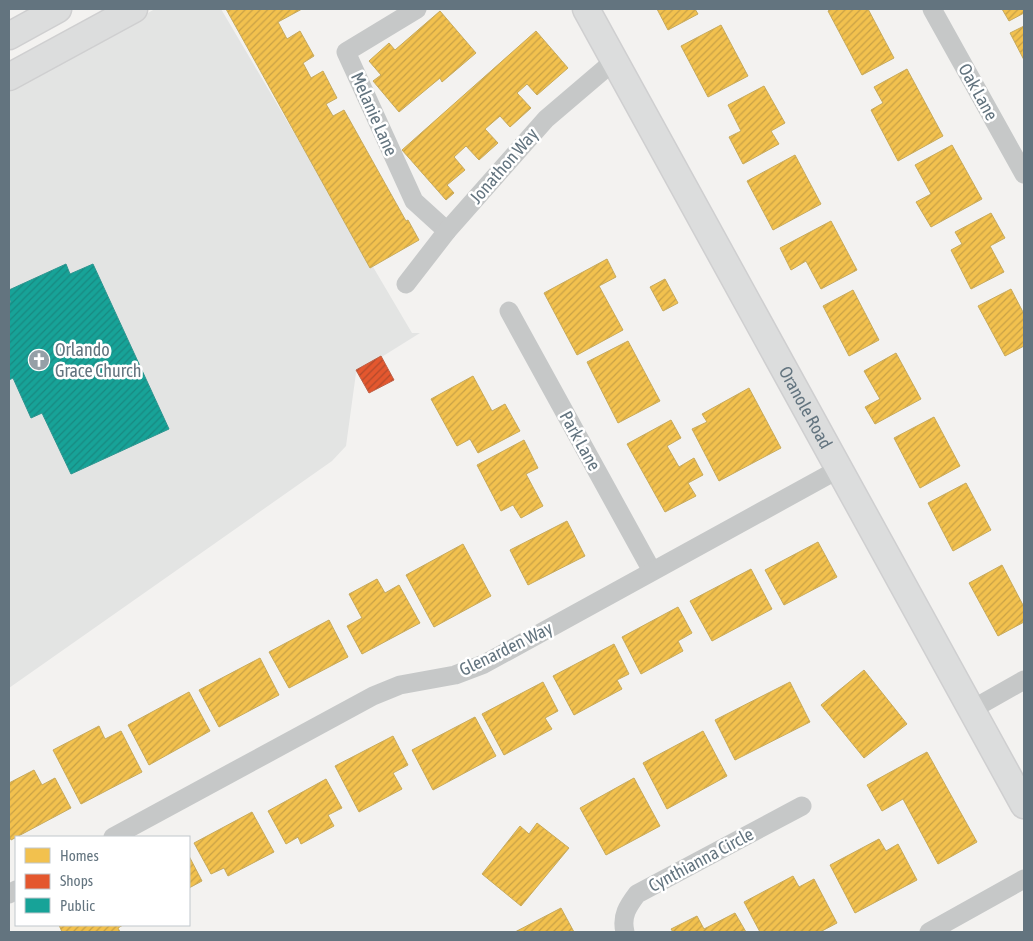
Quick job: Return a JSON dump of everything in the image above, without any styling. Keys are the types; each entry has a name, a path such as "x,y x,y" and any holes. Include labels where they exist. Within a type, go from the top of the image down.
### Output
{"street":[{"path":"9,36 58,9"},
{"path":"9,77 134,9"},
{"name":"Oranole Road","path":"586,9 1024,805"},
{"name":"Oak Lane","path":"932,9 1024,174"},
{"name":"Melanie Lane","path":"412,11 346,52 414,201 447,232"},
{"name":"Jonathon Way","path":"406,284 447,232 546,119 614,61"},
{"name":"Park Lane","path":"509,311 652,571"},
{"name":"Glenarden Way","path":"115,836 373,696 400,685 455,675 484,664 839,469"},
{"path":"971,710 1024,680"},
{"name":"Cynthianna Circle","path":"625,932 623,927 626,909 637,894 802,806"},
{"path":"929,932 1024,878"}],"shaded area":[{"path":"155,9 221,9 412,333 420,333 356,373 346,446 332,461 9,688 9,89"}],"building: Homes":[{"path":"226,9 302,9 278,22 287,39 300,31 314,56 303,63 311,78 323,71 337,98 326,104 333,116 344,110 406,221 408,220 419,240 370,268"},
{"path":"657,9 695,9 698,14 668,30"},
{"path":"831,9 868,9 894,58 862,75 828,11"},
{"path":"1002,9 1024,9 1024,13 1009,21"},
{"path":"440,11 476,53 442,82 440,78 399,112 373,81 381,75 369,61 389,43 395,50"},
{"path":"721,25 748,76 708,97 681,46"},
{"path":"1024,26 1024,60 1010,33"},
{"path":"536,31 568,68 537,95 527,84 517,93 531,108 510,127 500,116 485,129 498,143 479,160 466,146 454,157 465,170 447,185 454,193 446,200 402,150"},
{"path":"907,69 943,136 898,161 871,110 883,103 874,87"},
{"path":"764,86 785,123 771,131 779,144 743,164 729,137 741,131 728,105"},
{"path":"952,145 982,199 931,227 916,202 931,194 915,165"},
{"path":"795,155 821,204 773,230 747,181"},
{"path":"991,213 1005,238 990,246 1004,272 971,289 951,250 962,244 955,232"},
{"path":"831,221 857,270 821,289 806,261 791,270 780,248"},
{"path":"607,259 616,277 599,286 623,330 577,355 544,293"},
{"path":"665,279 678,303 663,311 650,287"},
{"path":"1011,289 1024,314 1024,346 1005,356 978,306"},
{"path":"853,290 879,340 849,356 823,306"},
{"path":"628,341 660,401 618,423 587,362"},
{"path":"896,353 921,399 875,424 865,407 880,399 864,371"},
{"path":"473,376 492,411 505,404 520,431 478,453 470,439 457,446 431,399"},
{"path":"749,388 781,448 719,481 692,429 707,422 702,414"},
{"path":"934,417 960,466 920,488 894,438"},
{"path":"671,420 681,438 667,446 679,467 694,458 703,475 688,483 696,496 665,512 627,444"},
{"path":"524,440 538,468 526,474 543,506 521,518 513,505 501,511 477,465"},
{"path":"966,483 991,530 953,551 928,503"},
{"path":"567,521 585,556 528,585 510,550"},
{"path":"818,542 837,577 784,605 765,570"},
{"path":"463,544 491,596 434,627 406,575"},
{"path":"1002,565 1024,607 1024,622 998,636 969,583"},
{"path":"751,569 772,609 712,641 690,601"},
{"path":"377,579 385,593 399,585 420,623 362,654 347,626 362,618 349,594"},
{"path":"678,607 692,633 678,641 683,651 641,674 622,637"},
{"path":"329,620 348,657 289,688 269,652"},
{"path":"614,644 629,674 617,680 622,689 574,715 553,676"},
{"path":"260,658 279,695 219,727 199,690"},
{"path":"864,670 907,724 864,758 821,705"},
{"path":"543,682 558,711 545,718 552,729 504,755 482,714"},
{"path":"790,682 810,722 735,760 715,720"},
{"path":"189,692 210,731 149,765 128,725"},
{"path":"475,717 496,756 433,790 412,750"},
{"path":"99,726 105,739 121,731 142,772 81,804 53,750"},
{"path":"703,731 727,776 667,809 643,763"},
{"path":"393,736 408,765 393,773 402,789 359,812 335,766"},
{"path":"927,752 977,842 938,864 903,799 882,811 867,785"},
{"path":"34,770 42,785 55,778 71,808 18,836 15,836 11,840 9,835 9,783"},
{"path":"634,778 660,826 606,855 580,808"},
{"path":"326,779 342,808 328,815 334,826 301,844 298,837 286,844 268,811"},
{"path":"252,812 274,852 228,876 224,868 211,874 194,843"},
{"path":"537,823 569,848 521,906 482,874 520,826 529,834"},
{"path":"879,839 886,851 898,844 917,880 855,913 830,865"},
{"path":"190,858 202,881 190,887"},
{"path":"793,876 799,887 814,879 837,923 820,932 760,932 744,902"},
{"path":"561,908 574,932 515,932"},
{"path":"735,913 746,932 673,932 671,929 697,916 704,929"},
{"path":"59,926 121,926 118,928 120,932 62,932"}],"building: Shops":[{"path":"381,356 394,380 369,393 356,370"}],"building: Public":[{"path":"66,264 70,274 93,264 169,429 71,474 42,413 31,418 13,378 9,380 9,303 11,302 9,290"}],"place":[{"name":"Orlando Grace Church","path":"39,360"}]}
